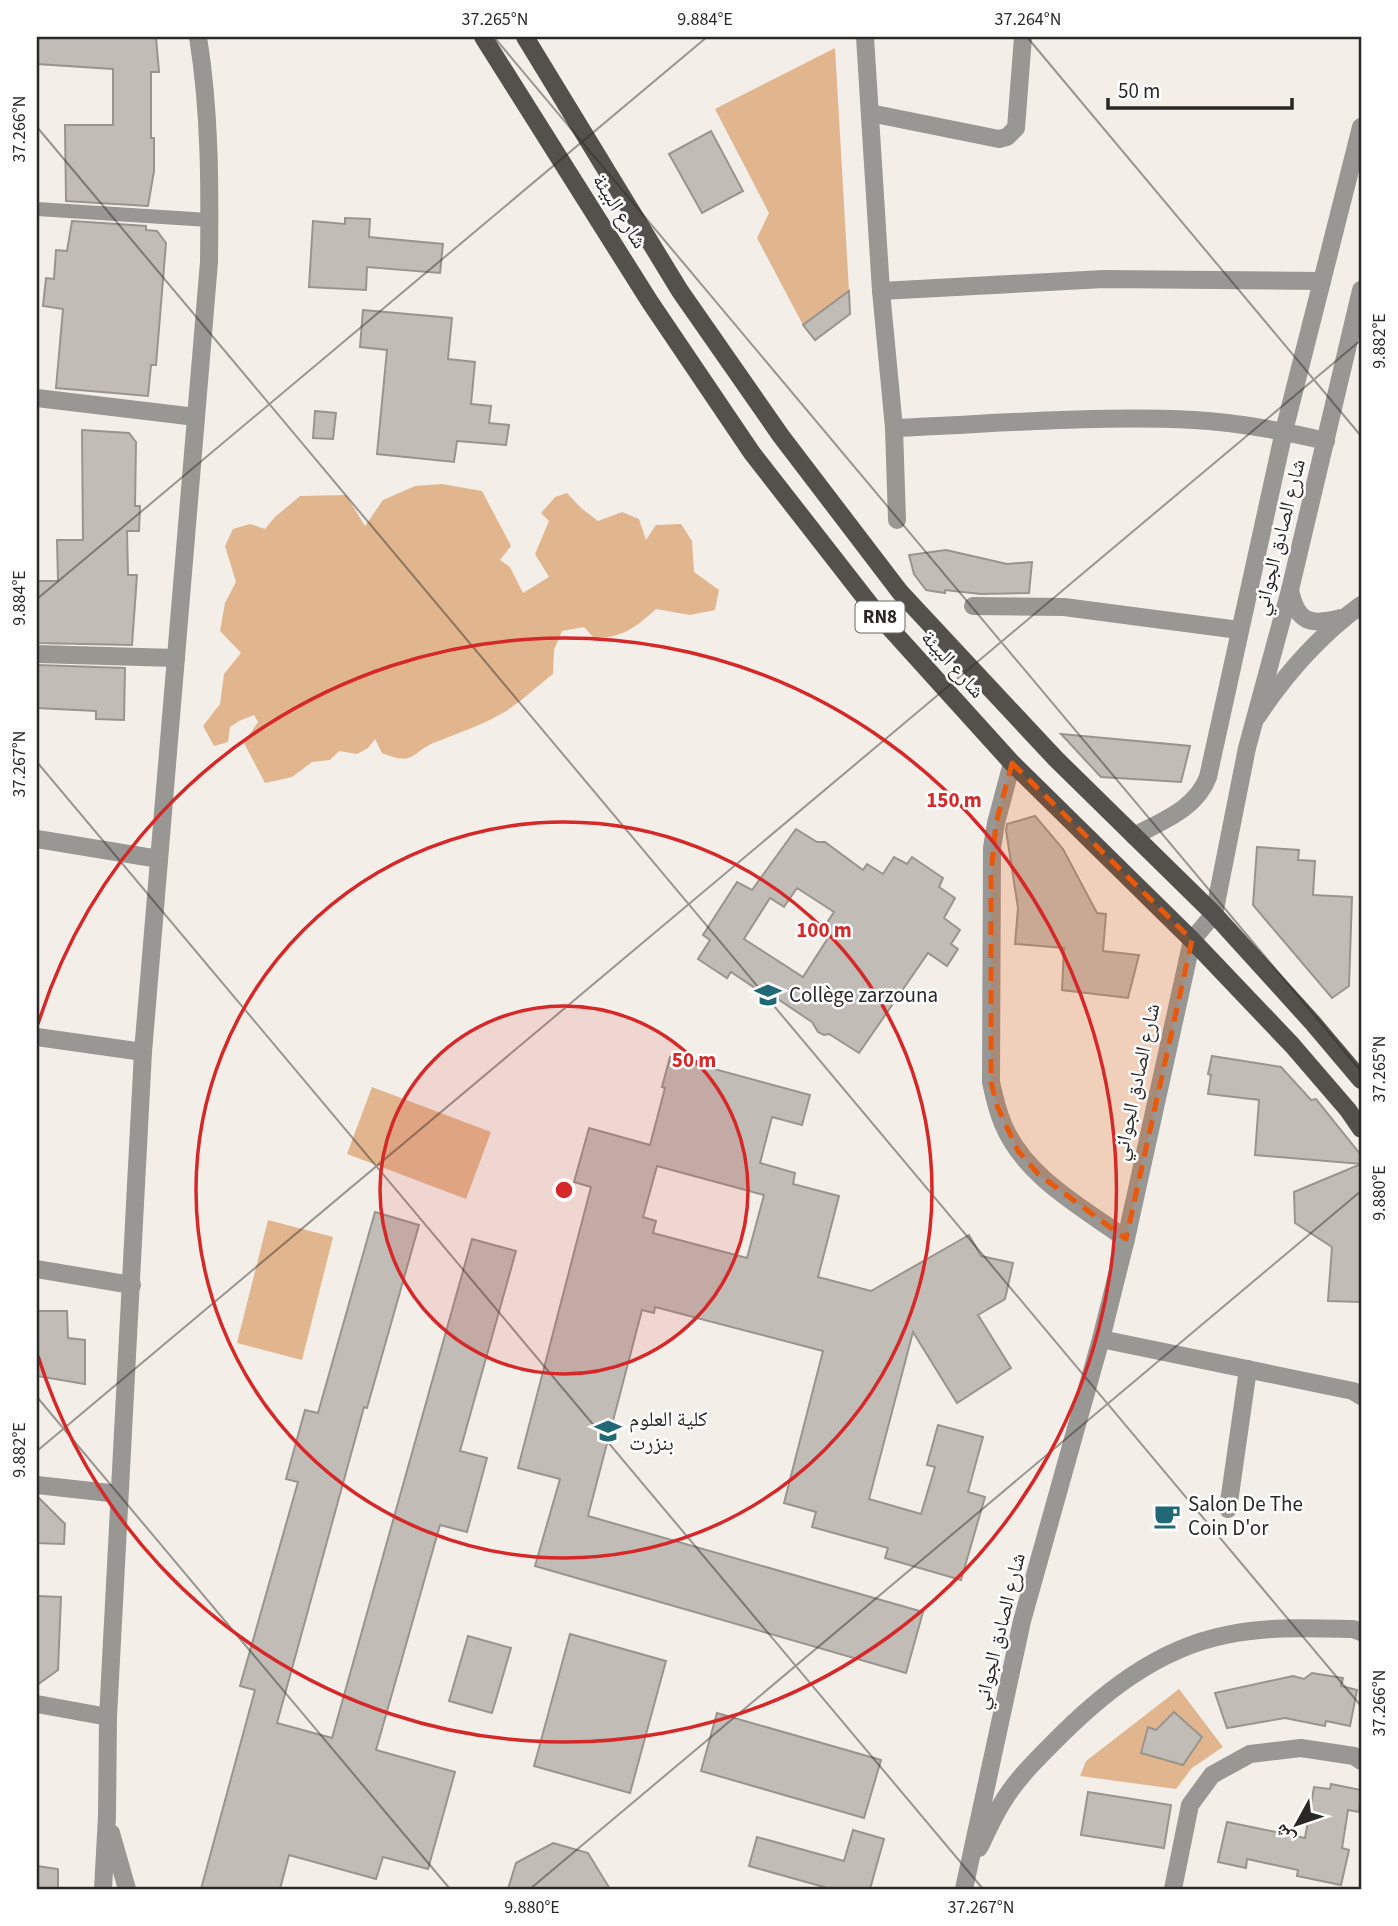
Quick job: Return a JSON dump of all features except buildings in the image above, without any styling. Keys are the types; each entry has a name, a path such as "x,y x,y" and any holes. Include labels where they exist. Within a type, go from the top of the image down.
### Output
{"main road":[{"name":"شارع البيئة","path":"484,37 650,302 752,453 879,616 1012,763 1192,940 1292,1045 1361,1129"},
{"name":"شارع البيئة","path":"524,37 680,291 781,436 900,592 1055,758 1214,914 1361,1080"}],"street":[{"path":"103,1889 108,1717 143,1052 205,320 209,220 205,108 198,37"},
{"path":"865,37 881,291 894,428 897,520"},
{"path":"870,113 999,139 1007,137 1016,128 1023,37"},
{"path":"1134,836 1181,810 1197,796 1208,777 1284,431 1361,127"},
{"path":"881,291 1104,279 1322,281"},
{"name":"شارع الصادق الجواني","path":"964,1889 1022,1621 1101,1339 1126,1239 1192,940 1214,914 1247,747 1290,590 1361,290"},
{"path":"37,398 196,417"},
{"path":"894,428 1077,420 1195,420 1284,431 1326,440"},
{"path":"1290,590 1295,607 1309,622 1327,622 1345,617"},
{"path":"1257,718 1296,663 1361,605"},
{"path":"973,606 1063,607 1239,631"},
{"path":"37,654 176,658"},
{"path":"1216,738 1247,747"},
{"path":"1012,763 996,823 991,874 991,1082 1004,1126 1018,1151 1038,1174 1126,1239"},
{"path":"37,839 159,859"},
{"path":"37,1037 143,1052"},
{"path":"37,1269 132,1285"},
{"path":"1101,1339 1353,1391 1361,1396"},
{"path":"1228,1508 1248,1369"},
{"path":"37,1485 119,1494"},
{"path":"968,1870 1004,1799 1027,1770 1083,1712 1125,1679 1170,1653 1223,1635 1283,1627 1353,1629 1361,1632"},
{"path":"37,1704 108,1717"},
{"path":"1173,1889 1190,1805 1212,1775 1250,1754 1301,1748 1354,1756 1361,1761"},
{"path":"107,1816 127,1889"}],"lane":[{"path":"37,209 209,220"}],"highlighted area":[{"path":"1012,763 1192,940 1126,1239 1038,1174 1018,1151 997,1106 991,1082 991,874 996,823"}],"shaded area":[{"path":"835,48 849,291 803,325 757,238 769,213 715,109"},
{"path":"442,484 482,491 511,546 500,560 510,567 523,593 549,577 535,554 549,521 541,513 555,497 567,493 598,521 622,512 639,519 646,540 656,525 681,524 692,541 694,572 719,590 715,610 690,615 656,609 628,630 613,636 594,638 584,627 562,631 554,650 553,674 493,718 436,742 407,758 401,759 382,753 375,739 368,748 357,754 339,751 330,760 312,762 292,777 265,783 244,743 258,722 254,715 230,727 228,742 214,746 203,726 220,704 224,674 241,653 220,631 225,603 236,582 225,546 233,529 250,524 265,529 300,496 346,495 365,526 383,500 415,486"},
{"path":"372,1087 491,1132 466,1199 347,1154"},
{"path":"268,1220 333,1237 302,1360 237,1343"},
{"path":"1179,1689 1223,1747 1192,1768 1176,1789 1080,1776 1086,1761"}],"place":[{"name":"Collège zarzouna","path":"768,995"},
{"name":"كلية العلوم بنزرت","path":"608,1431"},
{"name":"Salon De The Coin D'or","path":"1167,1516"}]}
